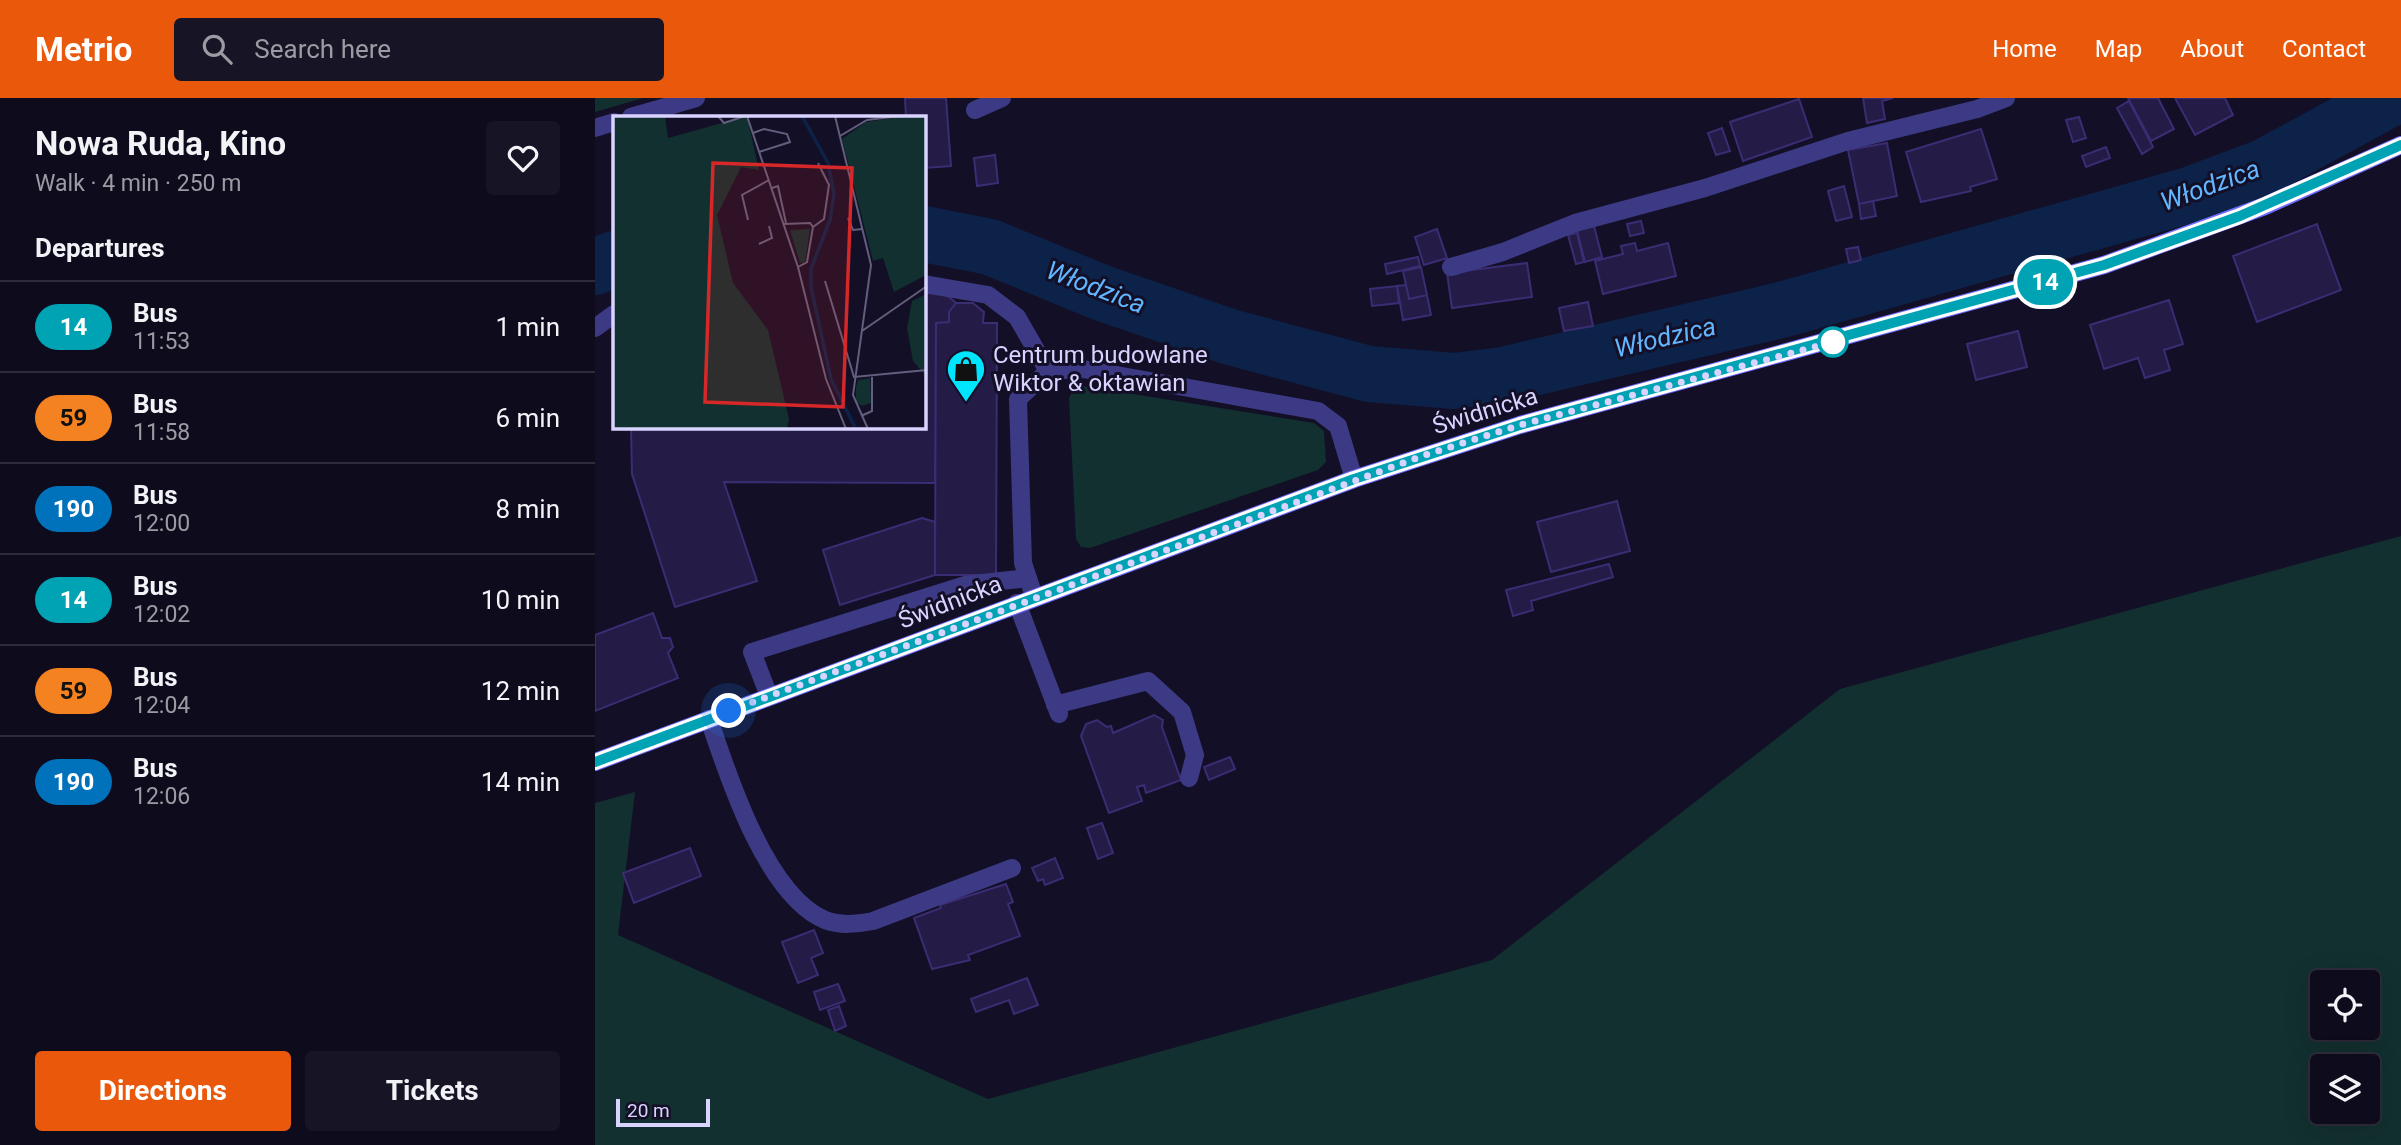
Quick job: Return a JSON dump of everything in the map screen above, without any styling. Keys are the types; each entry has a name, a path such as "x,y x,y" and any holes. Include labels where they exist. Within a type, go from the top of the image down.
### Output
{"street":[{"path":"634,116 696,98"},
{"path":"975,110 1002,98"},
{"path":"1451,267 1503,252 1575,223 1705,188 1848,141 1977,109 2006,98"},
{"path":"595,128 613,122"},
{"name":"Świdnicka","path":"595,762 1354,479 1520,425 2104,265 2253,211 2401,145"},
{"path":"926,284 988,295 1017,317 1048,371"},
{"path":"595,328 613,315"},
{"path":"1189,778 1195,755 1182,712 1148,681 1057,711 1025,600 1028,578 1023,563 1018,399 1048,371 1083,369 1318,411 1338,426 1354,479"},
{"path":"769,696 752,652 965,585 1028,578"},
{"path":"709,719 728,773 773,871 786,891 805,908 825,920 849,925 873,921 1012,868"}],"green space":[{"path":"595,98 643,98 595,112"},
{"path":"1083,386 1314,423 1324,431 1326,462 1318,470 1090,548 1081,547 1076,539 1069,398 1074,389"},
{"path":"2401,536 2401,1145 595,1145 595,803 635,792 618,935 988,1099 1492,960 1840,689"}],"building":[{"path":"905,98 946,98 951,166 926,168 926,116 906,116"},
{"path":"1863,98 1893,98 1882,101 1885,119 1867,123"},
{"path":"2128,98 2158,98 2174,129 2151,141"},
{"path":"2175,98 2225,98 2233,115 2195,135"},
{"path":"1799,99 1812,137 1743,161 1730,122"},
{"path":"2129,101 2153,147 2142,154 2117,108"},
{"path":"2079,117 2086,138 2073,142 2066,120"},
{"path":"1722,128 1730,151 1716,155 1708,133"},
{"path":"1981,129 1997,179 1970,187 1971,191 1921,202 1906,152"},
{"path":"1887,143 1897,196 1859,204 1848,150"},
{"path":"2106,147 2110,158 2086,167 2082,156"},
{"path":"995,155 998,183 977,186 974,158"},
{"path":"1844,186 1852,217 1836,221 1828,191"},
{"path":"1873,201 1876,216 1861,219 1859,204"},
{"path":"1641,221 1644,233 1630,236 1627,224"},
{"path":"2317,224 2341,290 2257,322 2233,256"},
{"path":"1594,226 1602,257 1585,262 1577,230"},
{"path":"1437,229 1447,258 1424,265 1415,237"},
{"path":"1577,233 1584,262 1576,264 1568,235"},
{"path":"1635,243 1637,251 1668,243 1676,276 1603,294 1595,261 1623,254 1621,246"},
{"path":"1858,247 1861,260 1849,263 1846,249"},
{"path":"1418,257 1420,266 1387,274 1385,264"},
{"path":"1527,263 1532,297 1452,308 1447,273"},
{"path":"1421,267 1427,295 1409,299 1403,271"},
{"path":"1406,285 1409,299 1427,295 1431,315 1403,320 1397,286"},
{"path":"1397,286 1399,303 1372,306 1370,289"},
{"path":"926,293 944,293 956,303 949,312 949,322 936,323 935,483 724,482 757,581 675,607 632,474 631,429 926,429"},
{"path":"2169,300 2183,344 2164,350 2170,370 2145,378 2138,358 2104,369 2090,325"},
{"path":"1588,302 1593,326 1564,331 1559,308"},
{"name":"Centrum budowlane Wiktor & oktawian","path":"956,303 973,303 984,312 983,323 997,323 996,575 935,575 936,323 949,322 949,312"},
{"path":"2018,331 2027,367 1976,380 1967,344"},
{"path":"1617,501 1630,551 1551,572 1537,522"},
{"path":"922,518 935,522 935,575 840,605 823,550"},
{"path":"1609,564 1613,577 1531,601 1533,610 1513,616 1506,590"},
{"path":"653,613 662,638 670,638 673,647 668,653 678,678 595,711 595,635"},
{"path":"1154,715 1163,720 1162,727 1181,780 1146,793 1144,785 1137,787 1142,801 1109,813 1081,736 1086,724 1097,720 1107,727 1111,726 1113,733"},
{"path":"1230,757 1235,769 1209,780 1204,767"},
{"path":"1102,823 1113,853 1098,859 1087,828"},
{"path":"690,848 701,876 634,903 623,873"},
{"path":"1055,858 1063,878 1045,885 1043,879 1038,881 1032,868"},
{"path":"1006,884 1013,902 1008,904 1020,936 968,955 970,960 932,969 914,918 941,908 940,905"},
{"path":"814,930 823,953 811,958 818,975 798,983 782,942"},
{"path":"1027,978 1038,1005 1014,1014 1009,1000 976,1012 971,999"},
{"path":"838,984 845,1001 820,1010 814,992"},
{"path":"839,1006 846,1026 835,1031 828,1010"}],"waterway":[{"name":"Włodzica","path":"926,234 990,247 1102,293 1230,337 1369,374 1454,381 1503,375 1781,310 2189,195 2264,167 2391,98"},
{"name":"Włodzica","path":"595,267 613,259"}],"bus line":[{"name":"14","path":"595,762 1354,479 1520,425 1831,342 2104,265 2190,236 2265,206 2401,145"}],"place":[{"name":"Centrum budowlane Wiktor & oktawian","path":"966,403"}],"route":[{"path":"729,711 1066,584 1422,456 1520,425 1833,342"}]}
